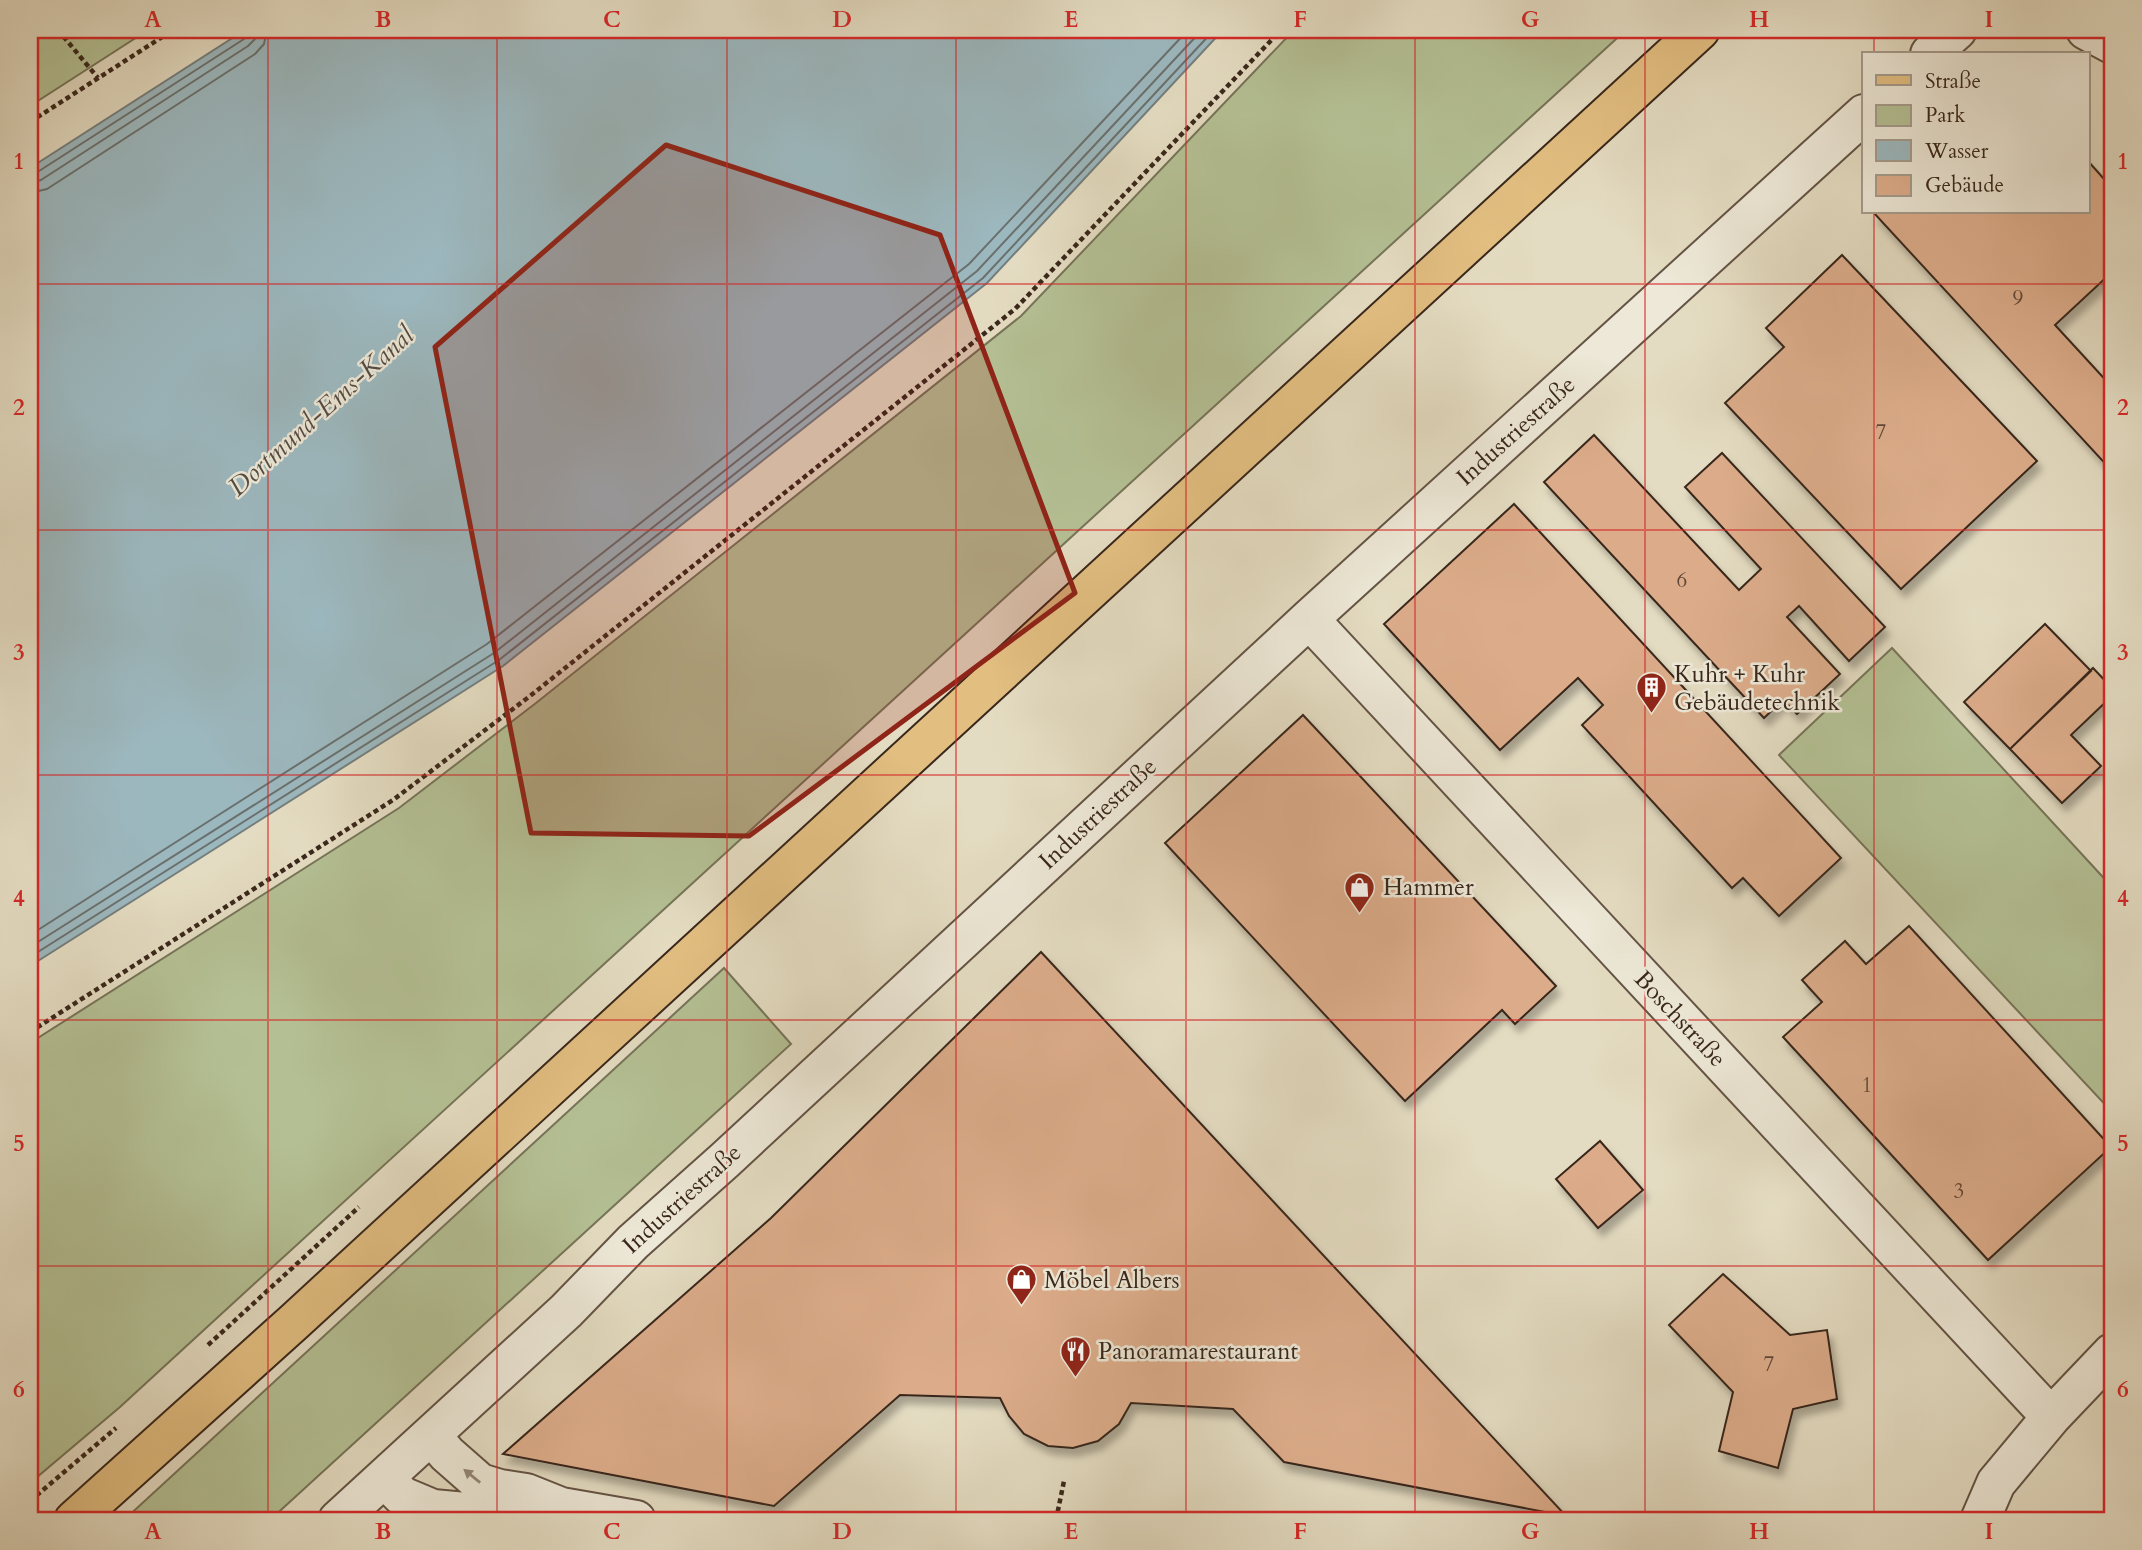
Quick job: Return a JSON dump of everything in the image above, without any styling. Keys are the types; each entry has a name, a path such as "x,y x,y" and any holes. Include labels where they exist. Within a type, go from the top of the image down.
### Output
{"main road":[{"path":"74,1520 314,1303 1700,30"}],"street":[{"path":"1932,52 1957,30"},
{"path":"2086,30 2112,44"},
{"name":"Industriestraße","path":"338,1520 566,1311 633,1242 1309,619 1862,116"},
{"name":"Boschstraße","path":"1309,619 2051,1418"},
{"path":"1980,1520 1996,1483 2051,1418 2112,1353"},
{"path":"431,1435 447,1454 480,1483 526,1493 561,1507 636,1520"},
{"path":"385,1479 402,1496 433,1509 519,1517 561,1507"}],"path":[{"path":"58,30 98,78"},
{"path":"30,122 173,30"},
{"path":"30,1032 394,800 530,696 1015,309 1281,30"},
{"path":"1056,1520 1064,1481"}],"highlighted area":[{"path":"666,145 940,235 1075,593 749,836 531,833 435,347"}],"green space":[{"path":"30,30 148,30 30,106"},
{"path":"1294,30 1626,30 120,1407 30,1483 30,1043 399,808 536,703 1021,316"},
{"path":"1892,648 2112,887 2112,1112 1779,755"},
{"path":"724,968 791,1044 270,1520 124,1520"}],"water":[{"name":"Dortmund-Ems-Kanal","path":"245,30 1223,30 987,283 503,666 30,966 30,168"}],"building":[{"path":"2090,163 2112,188 2112,272 2055,325 2112,387 2112,471 1875,214 2090,214"},
{"path":"1842,255 2037,461 1901,589 1725,403 1784,347 1766,328"},
{"path":"1594,435 1739,590 1761,569 1685,487 1722,453 1885,627 1849,661 1799,606 1787,617 1840,674 1797,714 1783,700 1764,718 1544,482"},
{"name":"Kuhr + Kuhr Gebäudetechnik","path":"1514,504 1841,858 1779,916 1743,878 1732,888 1582,725 1603,705 1578,678 1500,750 1384,624"},
{"path":"2045,624 2091,671 2010,749 1964,702"},
{"path":"2093,668 2112,688 2112,696 2071,735 2101,766 2062,803 2010,749"},
{"name":"Hammer","path":"1303,715 1556,986 1515,1024 1502,1010 1405,1101 1165,843"},
{"path":"1909,926 2111,1147 1988,1260 1783,1037 1822,1002 1802,980 1845,941 1866,964"},
{"name":"Möbel Albers","path":"1041,952 1566,1516 1284,1462 1233,1409 1131,1403 1119,1424 1098,1441 1073,1448 1048,1446 1024,1434 1009,1416 1000,1398 900,1395 774,1506 503,1454 771,1218"},
{"path":"1600,1141 1643,1190 1598,1228 1556,1179"},
{"path":"1723,1274 1790,1335 1827,1330 1837,1399 1793,1409 1778,1468 1719,1451 1733,1392 1669,1325"}],"place":[{"name":"Kuhr + Kuhr Gebäudetechnik","path":"1651,715"},
{"name":"Hammer","path":"1360,914"},
{"name":"Möbel Albers","path":"1021,1307"},
{"name":"Panoramarestaurant","path":"1075,1378"}]}
